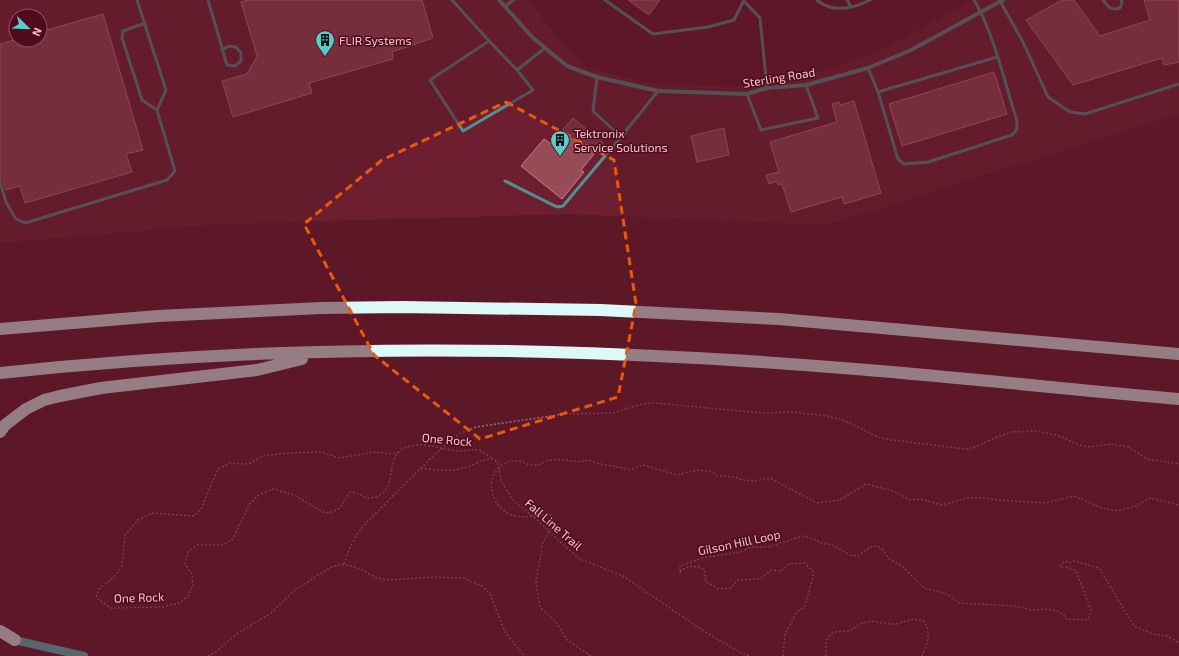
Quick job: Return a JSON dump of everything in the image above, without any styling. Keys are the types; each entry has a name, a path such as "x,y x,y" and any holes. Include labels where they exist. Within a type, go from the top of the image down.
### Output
{"highway":[{"path":"0,329 166,315 321,308 402,307 601,310 779,319 1179,354"},
{"path":"0,325 14,327"},
{"path":"0,373 172,359 330,352 489,350 678,357 808,366 1179,399"},
{"path":"0,432 5,425 26,409 44,400 60,396 101,388 256,370 330,352"},
{"path":"0,631 15,640"}],"main road":[{"path":"0,637 84,656"}],"street":[{"name":"Sterling Road","path":"499,0 532,37 567,66 597,77 658,91 747,94 767,88 806,85 868,68 911,50 980,11 1002,1"}],"lane":[{"path":"137,0 166,90 157,110"},
{"path":"208,0 222,50 227,66 235,66 241,61 241,53 236,47 229,46 222,50"},
{"path":"452,0 517,70 533,90 463,131 430,80 489,41"},
{"path":"505,6 514,0"},
{"path":"605,0 653,34 708,27 734,20 744,1 760,18 767,88"},
{"path":"816,0 829,7 851,7 870,0"},
{"path":"847,0 851,7"},
{"path":"868,68 878,92 898,159 904,164 928,162 1012,135 1017,129 1017,121 997,57 980,11 974,0"},
{"path":"1103,0 1109,8 1115,10 1120,8 1122,3 1121,0"},
{"path":"1002,1 1023,42 1048,97 1070,112 1085,114 1179,84"},
{"path":"0,182 6,202 16,219 25,223 167,180 175,171 157,110 142,100 122,38 123,31 145,23"},
{"path":"517,70 545,48"},
{"path":"878,92 997,57"},
{"path":"597,77 593,111 621,137"},
{"path":"747,94 761,130 818,118 806,85"},
{"path":"505,182 557,207 563,206 658,91"}],"path":[{"path":"344,564 348,550 356,535 366,523 421,468 461,433 476,427 565,414 613,413 642,404 762,413 792,412 827,416 843,420 890,440 966,449 975,447 1012,432 1036,431 1060,436 1076,444 1089,447 1111,444 1128,447 1147,459 1179,464"},
{"name":"One Rock","path":"399,452 395,459 389,486 379,495 371,498 363,498 356,492 350,492 340,508 332,512 326,513 285,492 273,489 259,496 250,503 233,539 223,545 196,545 188,552 185,564 192,574 194,586 188,596 180,602 162,607 110,608 96,597 99,589 116,575 122,566 125,535 138,520 152,513 194,516 202,509 218,469 230,463 251,463 263,456 288,453 322,452 340,458 375,452 392,454 419,444 436,448 444,447 460,451 478,450 493,459"},
{"path":"421,468 449,471 465,468 485,459 493,459"},
{"name":"Fall Line Trail","path":"493,459 499,467 501,481 513,500 580,558 623,576 702,630 743,654 750,656"},
{"path":"591,656 567,640 556,622 540,607 536,582 543,542 554,522 550,514 527,518 514,517 503,509 496,501 491,486 493,475 499,467 506,463 520,461 527,466 533,466 548,460 580,462 589,460 600,465 615,465 629,470 643,465 677,475 697,470 712,472 718,476 735,477 743,480 754,481 770,478 817,503 840,500 866,484 877,485 911,500 921,499 941,505 968,498 1046,503 1074,496 1110,510 1118,511 1136,506 1150,498 1179,504"},
{"name":"Gilson Hill Loop","path":"783,656 785,634 797,612 805,606 809,593 813,577 812,572 808,567 799,563 789,564 781,571 769,570 760,579 738,580 731,588 719,589 706,582 704,569 692,565 682,568 680,573 680,566 702,558 740,552 751,547 768,547 802,536 809,536 821,543 832,545 850,555 858,556 870,547 878,546 884,551 888,558 902,566 924,588 947,594 959,603 1016,606 1037,610 1047,609 1057,611 1066,617 1067,620 1078,618 1083,620 1088,619 1091,610 1082,585 1076,571 1060,566 1065,561 1070,563 1074,561 1099,568 1134,626 1153,634 1167,636 1179,643"},
{"path":"208,656 217,651 235,635 271,612 295,590 331,567 344,564 360,569 377,578 388,580 437,577 463,578 482,586 490,594 504,632 524,656"},
{"path":"826,656 826,642 829,636 834,632 850,631 860,624 871,622 896,624 912,619 924,621 928,627 927,642 922,656"}],"highlighted area":[{"path":"506,102 614,160 636,304 618,397 480,439 374,355 304,224 382,160"}],"shaded area":[{"path":"0,0 527,0 585,67 648,83 730,87 821,71 882,50 972,0 1179,0 1179,114 827,225 567,214 219,224 0,243"}],"building":[{"name":"FLIR Systems","path":"249,0 422,0 433,38 392,52 393,59 309,83 312,93 233,117 222,81 247,74 257,56 241,2"},
{"path":"628,0 660,0 649,15"},
{"path":"1062,0 1074,0 1100,36 1150,20 1144,0 1179,0 1179,62 1164,65 1162,58 1073,85 1026,20"},
{"path":"103,14 143,150 126,154 132,172 25,203 20,186 6,190 3,181 0,179 0,44 8,42 8,48 48,48 48,30"},
{"path":"994,72 1007,114 902,146 889,104"},
{"path":"854,101 881,193 844,204 842,197 791,212 782,184 778,185 777,181 769,184 766,175 779,172 770,142 837,122 832,104 839,102 840,105"},
{"name":"Tektronix Service Solutions","path":"573,118 603,143 581,170 584,172 562,199 521,166 544,139 551,144"},
{"path":"724,128 729,155 697,162 691,136"}],"place":[{"name":"FLIR Systems","path":"325,57"},
{"name":"Tektronix Service Solutions","path":"560,157"}]}
